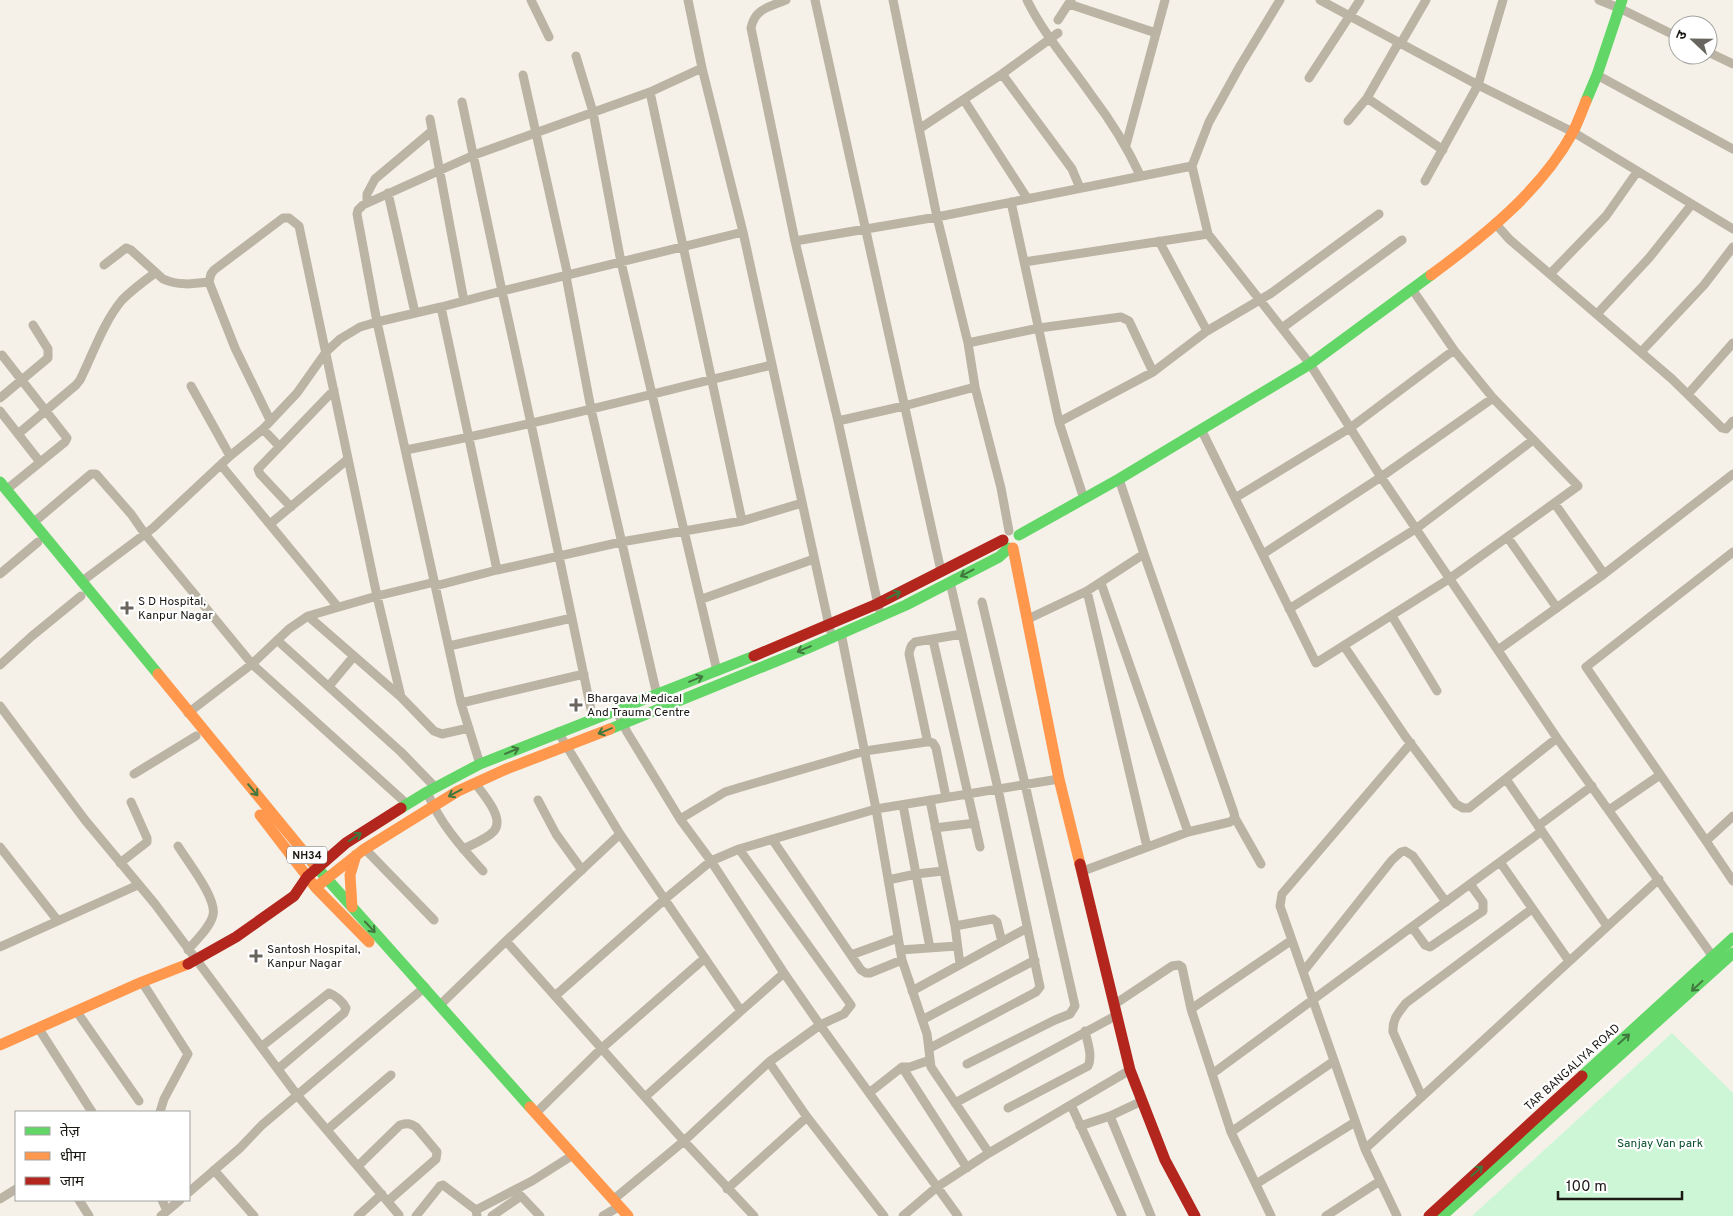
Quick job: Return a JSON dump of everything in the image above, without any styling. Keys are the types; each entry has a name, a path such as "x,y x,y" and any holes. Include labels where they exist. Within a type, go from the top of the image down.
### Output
{"main road":[{"path":"294,896 308,877 346,843 406,804 480,764 558,732 658,695 829,625 1010,540 1119,479 1310,364 1455,257 1526,194 1549,168 1573,132 1597,75 1620,4"},
{"name":"NH34","path":"2,489 33,523 317,868 618,1212"},
{"name":"NH34","path":"2,489 38,542 196,736 316,888 440,1005 536,1113 570,1157"},
{"path":"0,1045 142,982 196,961 236,937 294,896 316,888 360,852 432,806 475,783 623,724 906,605 999,556 1010,540"},
{"path":"1010,540 1028,619 1059,779 1083,871 1130,1070 1165,1160 1195,1216"},
{"path":"352,907 350,875 360,852"},
{"path":"1716,961 1733,938"},
{"name":"TAR BANGALIYA ROAD","path":"1442,1216 1450,1202 1716,961 1733,953"},
{"path":"1428,1216 1450,1202"}],"street":[{"path":"531,0 549,37"},
{"path":"688,0 702,68 743,232 829,625 836,635 865,751 902,960 930,1048 931,1067 989,1153"},
{"path":"786,0 773,3 758,12 752,21 751,28 795,241 838,421 881,616"},
{"path":"815,0 941,572"},
{"path":"893,0 937,217 968,343 975,387 1001,488 1010,540"},
{"path":"1027,0 1035,17 1054,35 1126,145 1140,175"},
{"path":"1126,145 1164,0"},
{"path":"1280,0 1209,122 1192,166 1208,234 1310,364 1381,477 1557,738 1716,961"},
{"path":"1320,0 1478,85 1573,132 1733,229"},
{"path":"1309,78 1360,0"},
{"path":"1348,121 1367,98 1426,0"},
{"path":"1425,181 1478,85 1503,0"},
{"path":"1599,0 1620,4 1668,31"},
{"path":"1058,20 1070,2 1156,33"},
{"path":"919,129 1002,74 1054,35"},
{"path":"576,56 593,112 621,262 702,599 717,671"},
{"path":"1718,57 1733,64"},
{"path":"480,764 461,703 377,322 357,214 358,210 367,203 388,193 474,155 650,92 702,68"},
{"path":"523,74 567,276 592,409 621,542 658,695"},
{"path":"1002,74 1064,158 1080,188"},
{"path":"1597,75 1733,149"},
{"path":"650,92 742,521"},
{"path":"1367,98 1442,150"},
{"path":"964,100 1027,198"},
{"path":"462,102 532,424 593,719"},
{"path":"430,119 464,301"},
{"path":"367,203 367,194 375,179 432,131"},
{"path":"795,241 937,217 1192,166"},
{"path":"1550,274 1606,216 1637,172"},
{"path":"388,193 415,313"},
{"path":"1011,202 1059,422 1084,499"},
{"path":"1596,314 1648,258 1692,204"},
{"path":"1059,422 1153,372 1207,331 1270,294 1379,214"},
{"path":"270,420 234,348 209,282 214,270 283,218 289,218 299,226 377,596 401,697"},
{"path":"1495,223 1509,239 1689,393 1722,428 1726,428 1733,422"},
{"path":"81,582 145,534 263,428 297,393 326,352 340,339 360,327 743,232"},
{"path":"1024,262 1208,234"},
{"path":"1282,328 1402,240"},
{"path":"1159,241 1207,331"},
{"path":"1641,352 1704,285 1733,247"},
{"path":"104,265 126,248 155,273 174,284 209,282"},
{"path":"18,434 80,380 112,315 123,300 155,273"},
{"path":"1200,430 1316,663 1449,579 1578,486 1493,398 1454,350 1412,289"},
{"path":"441,307 497,570"},
{"path":"968,343 1039,328 1116,316 1129,321 1153,372"},
{"path":"0,398 48,358 48,350 33,325"},
{"path":"1689,393 1733,343"},
{"path":"1235,498 1350,428 1454,350"},
{"path":"2,355 67,438 65,442 40,462 2,489"},
{"path":"406,450 532,424 772,365"},
{"path":"191,386 230,456"},
{"path":"838,421 975,387"},
{"path":"292,507 260,474 258,469 334,390"},
{"path":"1262,554 1381,477 1493,398"},
{"path":"0,411 40,462"},
{"path":"263,428 279,446"},
{"path":"1289,609 1416,528 1533,440"},
{"path":"270,524 348,459"},
{"path":"221,465 338,607"},
{"path":"33,523 91,474 94,474 131,514 145,534 252,664 406,804"},
{"path":"1498,650 1604,574 1733,474"},
{"path":"1119,479 1234,813 1234,818 1260,864"},
{"path":"188,713 252,664 289,629 308,616 377,596 621,542 742,521 802,503"},
{"path":"1555,504 1604,574"},
{"path":"1508,538 1557,608"},
{"path":"0,574 38,542"},
{"path":"1733,552 1586,667 1733,881"},
{"path":"1028,619 1087,591 1144,554"},
{"path":"702,599 814,559"},
{"path":"930,1048 1036,992 1040,987 998,789 950,582"},
{"path":"1101,582 1188,832"},
{"path":"1087,591 1147,847"},
{"path":"0,665 81,596"},
{"path":"967,1064 1070,1014 1075,1006 982,602"},
{"path":"308,616 401,697 434,731 442,734 469,728"},
{"path":"1392,616 1437,691"},
{"path":"449,646 572,618"},
{"path":"927,741 909,654 912,645 916,642 962,634"},
{"path":"277,640 420,770 431,790 432,806 443,823 483,871"},
{"path":"933,640 980,847"},
{"path":"1344,646 1411,743 1456,804 1463,808 1469,808 1557,738"},
{"path":"329,686 354,656"},
{"path":"461,703 584,674"},
{"path":"0,706 85,820 154,904 297,1095 399,1214"},
{"path":"616,710 680,819 711,861 784,973 958,1216"},
{"path":"558,732 620,834 741,1011"},
{"path":"134,774 196,736"},
{"path":"680,819 725,792 865,751 927,741 933,743 936,748 946,797"},
{"path":"1397,1216 1365,1149 1280,906 1282,894 1411,743"},
{"path":"1609,810 1660,775"},
{"path":"555,996 711,861 739,849 876,809 1059,779"},
{"path":"1506,780 1607,926"},
{"path":"464,849 493,832 497,826 497,815 475,783"},
{"path":"1212,1074 1500,862 1592,786"},
{"path":"538,800 556,834 582,870"},
{"path":"930,800 955,926 960,964"},
{"path":"120,863 147,842 131,802"},
{"path":"903,804 930,948"},
{"path":"1706,841 1733,816"},
{"path":"1083,871 1188,832 1230,822 1234,818"},
{"path":"935,828 974,823"},
{"path":"440,1005 620,834"},
{"path":"772,839 861,970 866,973 902,960"},
{"path":"178,846 208,894 213,914 208,925 188,950"},
{"path":"0,847 58,921"},
{"path":"618,1212 684,1141 769,1062 820,1025 844,1014 851,1005 739,849"},
{"path":"1304,972 1392,860 1401,852 1406,851 1413,856 1446,902"},
{"path":"360,852 434,920"},
{"path":"1500,862 1569,961"},
{"path":"888,880 943,871"},
{"path":"1365,1149 1659,879"},
{"path":"1412,927 1425,945 1430,946 1483,911 1483,902 1470,884"},
{"path":"0,947 138,885"},
{"path":"1422,1097 1393,1032 1392,1024 1396,1016 1406,1003 1532,909"},
{"path":"955,926 993,920 997,922 1002,942"},
{"path":"912,991 1027,928"},
{"path":"851,955 898,938"},
{"path":"1191,1009 1292,940"},
{"path":"506,941 684,1141 754,1216"},
{"path":"900,950 957,946"},
{"path":"536,1113 602,1048 705,958"},
{"path":"922,1020 1035,960"},
{"path":"955,1103 1085,1031 1172,966 1179,965 1182,967 1191,1009 1231,1132 1271,1216"},
{"path":"645,1097 784,973"},
{"path":"142,982 188,1054 164,1099 160,1111"},
{"path":"190,1191 262,1125 422,990"},
{"path":"261,1047 329,993 344,1004 346,1008 344,1013 278,1069"},
{"path":"77,1012 139,1101"},
{"path":"39,1029 91,1111"},
{"path":"1008,1108 1088,1066 1090,1063 1085,1031"},
{"path":"869,1093 902,1067 910,1067 930,1060"},
{"path":"1231,1132 1334,1061"},
{"path":"769,1062 807,1117 884,1216"},
{"path":"902,1067 967,1168"},
{"path":"902,1216 938,1187 989,1153 1130,1070"},
{"path":"328,1130 391,1075"},
{"path":"1080,1126 1110,1116 1142,1101"},
{"path":"1071,1105 1122,1216"},
{"path":"1110,1116 1151,1216"},
{"path":"728,1189 807,1117"},
{"path":"1256,1184 1356,1122"},
{"path":"358,1166 400,1125 406,1123 416,1127 438,1152 436,1159 388,1201"},
{"path":"416,1216 442,1185 476,1213 570,1157"},
{"path":"214,1170 254,1216"},
{"path":"1326,1216 1380,1180"},
{"path":"0,1199 15,1190"},
{"path":"358,1216 382,1194"},
{"path":"492,1216 521,1196 540,1216"},
{"path":"80,1201 89,1216"},
{"path":"162,1201 164,1214"},
{"path":"164,1214 179,1201"}],"green space":[{"name":"Sanjay Van park","path":"1672,1033 1733,1093 1733,1216 1472,1216"}],"traffic: fast":[{"path":"1586,101 1597,75 1622,0"},
{"path":"1019,535 1119,479 1310,364 1431,275"},
{"path":"0,482 158,674"},
{"path":"610,729 806,649 906,605 999,557 1009,548"},
{"path":"401,808 480,764 754,656"},
{"path":"312,862 530,1107"},
{"path":"1582,1076 1733,938"},
{"path":"1442,1216 1733,953"}],"traffic: slow":[{"path":"1431,275 1491,228 1545,174 1573,132 1586,101"},
{"path":"1013,548 1059,779 1080,864"},
{"path":"158,674 312,862"},
{"path":"320,884 363,850 458,791 504,770 610,729"},
{"path":"260,815 316,888 369,942"},
{"path":"352,907 350,875 356,855"},
{"path":"0,1045 142,982 188,964"},
{"path":"530,1107 628,1216"}],"traffic: jam":[{"path":"754,656 877,604 1003,540"},
{"path":"188,964 236,937 294,896 307,877 346,843 401,808"},
{"path":"1080,864 1130,1070 1165,1160 1195,1216"},
{"path":"1429,1216 1582,1076"}],"place":[{"name":"S D Hospital, Kanpur Nagar","path":"127,608"},
{"name":"Bhargava Medical And Trauma Centre","path":"576,705"},
{"name":"Santosh Hospital, Kanpur Nagar","path":"256,956"}]}
